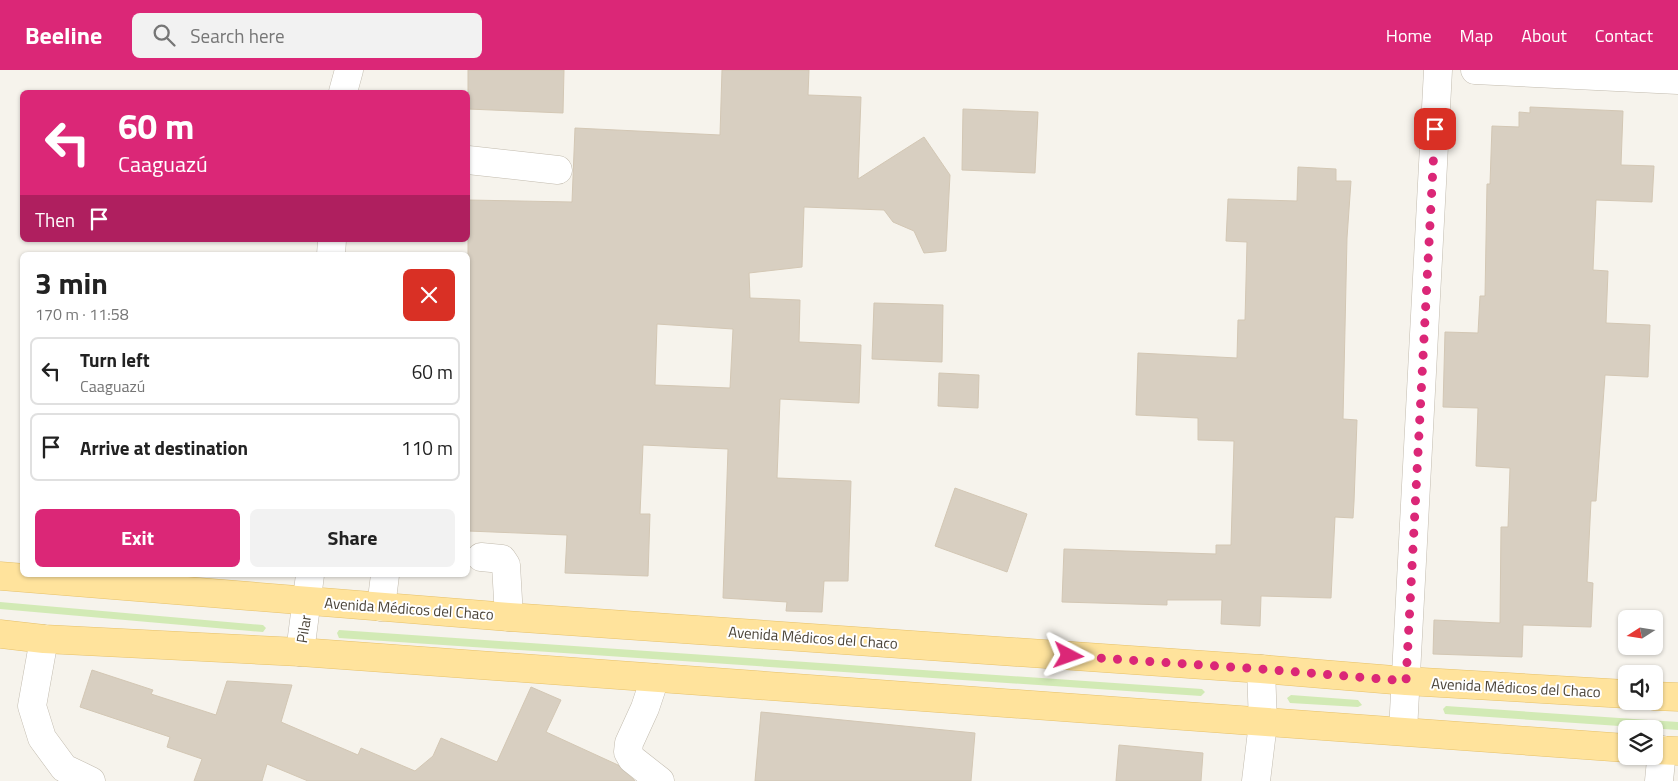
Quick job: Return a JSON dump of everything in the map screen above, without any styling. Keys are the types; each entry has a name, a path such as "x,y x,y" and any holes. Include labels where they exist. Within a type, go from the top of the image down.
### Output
{"main road":[{"name":"Avenida Médicos del Chaco","path":"0,576 308,602 1261,669 1406,681 1618,694"},
{"path":"0,634 44,639 300,652 1618,747"},
{"path":"1663,696 1678,697"}],"street":[{"path":"344,90 349,70"},
{"path":"1403,731 1438,70"},
{"path":"1475,70 1678,80"},
{"path":"470,160 558,170"},
{"path":"481,557 502,559 506,565 509,616"},
{"name":"Pilar","path":"300,652 310,577"},
{"path":"381,607 385,577"},
{"path":"44,639 32,706 42,738 64,768 90,781"},
{"path":"1256,781 1263,723 1261,669"},
{"path":"655,678 645,708 629,743 628,752 632,759 660,781"},
{"path":"1659,781 1665,750"}],"green space":[{"path":"0,602 263,625 266,628 263,632 0,609"},
{"path":"339,630 1202,689 1205,692 1201,696 339,638 337,633"},
{"path":"1291,695 1358,700 1362,705 1358,707 1290,703 1287,698"},
{"path":"1446,706 1649,720 1618,720 1618,726 1445,714 1443,709"},
{"path":"1663,721 1678,722 1678,730 1663,729"}],"building":[{"path":"468,70 564,70 563,113 470,109 470,90 468,90"},
{"path":"722,70 809,70 808,95 861,97 858,179 924,137 950,175 946,251 924,253 914,231 893,222 884,210 804,207 802,267 749,273 750,298 800,300 799,342 861,345 859,403 780,399 777,478 851,481 848,581 824,581 822,612 786,611 787,602 723,598 728,449 643,445 640,514 650,514 648,576 565,573 567,535 470,531 470,252 468,252 468,242 470,242 470,200 572,202 575,128 720,135","holes":["657,324 733,329 730,388 655,385"]},
{"path":"1530,107 1623,111 1621,165 1654,166 1652,202 1596,200 1593,270 1608,271 1606,323 1650,325 1648,377 1605,375 1596,501 1591,501 1587,582 1593,583 1591,627 1523,625 1522,657 1433,654 1434,620 1500,623 1501,527 1508,527 1510,468 1476,466 1478,408 1443,407 1445,332 1478,333 1480,296 1485,296 1487,184 1490,184 1492,126 1519,127 1519,112 1530,113"},
{"path":"963,109 1038,112 1035,173 962,170"},
{"path":"1298,167 1336,169 1336,181 1351,181 1347,238 1343,419 1357,420 1354,502 1353,518 1335,517 1331,598 1261,596 1260,626 1221,624 1222,600 1167,600 1167,605 1062,602 1064,549 1216,554 1216,545 1231,545 1234,441 1198,440 1198,418 1136,415 1138,353 1237,358 1238,320 1245,320 1247,242 1226,241 1228,199 1297,201"},
{"path":"874,303 943,305 942,362 872,359"},
{"path":"939,373 979,375 978,408 938,406"},
{"path":"955,488 1027,514 1007,572 935,546"},
{"path":"92,670 153,690 151,694 216,715 227,681 292,685 281,722 358,755 361,748 415,771 433,756 441,738 497,762 531,687 561,700 546,732 618,765 635,781 308,781 267,764 262,781 194,781 202,759 167,747 170,737 80,707"},
{"path":"761,712 975,733 971,781 755,781"},
{"path":"1119,745 1203,753 1201,781 1116,781"}],"route":[{"path":"1069,656 1406,681 1435,129"}]}
